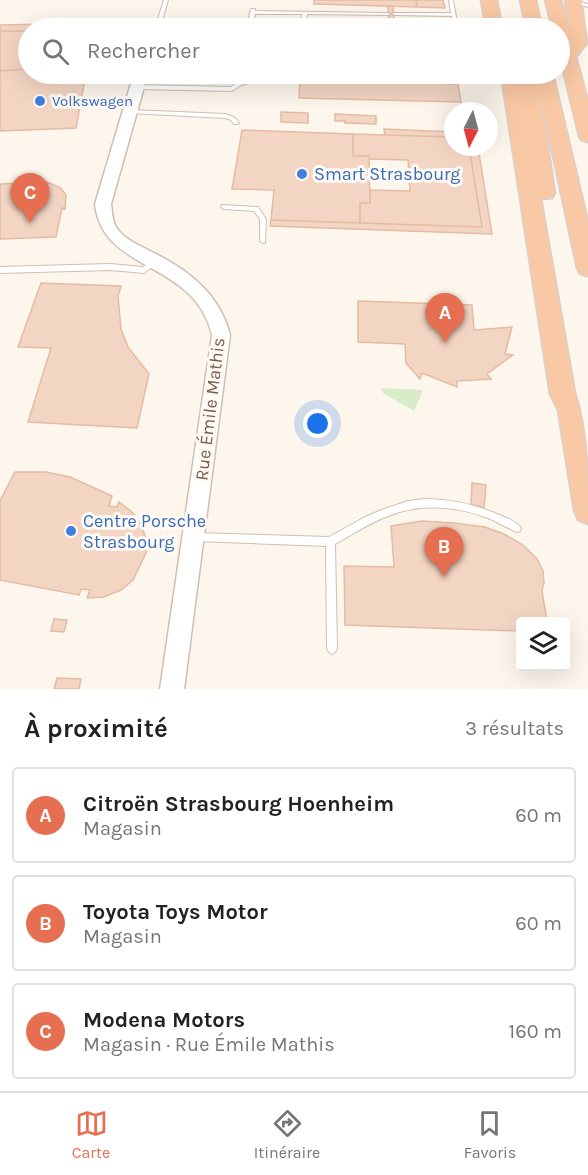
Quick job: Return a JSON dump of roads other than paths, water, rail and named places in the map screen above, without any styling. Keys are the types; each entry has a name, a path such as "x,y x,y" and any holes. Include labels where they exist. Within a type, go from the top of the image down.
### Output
{"highway":[{"path":"489,0 492,18"},
{"path":"499,0 502,18"},
{"path":"528,0 531,18"},
{"path":"553,0 557,18"},
{"path":"570,54 579,43 578,2"},
{"path":"570,68 588,136"},
{"path":"512,84 563,394 571,410 588,510"},
{"path":"529,84 572,384 571,410"},
{"path":"546,84 588,268"}],"street":[{"name":"Rue Émile Mathis","path":"139,84 106,194 104,214 117,239 183,278 209,303 219,324 221,335 172,689"}],"lane":[{"path":"161,18 166,0"},
{"path":"451,0 454,18"},
{"path":"251,18 253,11 454,15"},
{"path":"304,18 305,13"},
{"path":"181,84 232,89 239,84"},
{"path":"130,112 226,116 236,123"},
{"path":"224,207 256,209 263,219 263,241"},
{"path":"0,270 110,267 144,270 154,261"},
{"path":"194,537 330,542 391,510 429,503 475,510 517,528"},
{"path":"330,542 332,649"}],"place":[{"name":"Volkswagen","path":"40,101"},
{"name":"Smart Strasbourg","path":"302,174"},
{"name":"Modena Motors","path":"30,223"},
{"name":"Citroën Strasbourg Hoenheim","path":"445,343"},
{"name":"Centre Porsche Strasbourg","path":"71,531"},
{"name":"Toyota Toys Motor","path":"444,577"}]}
